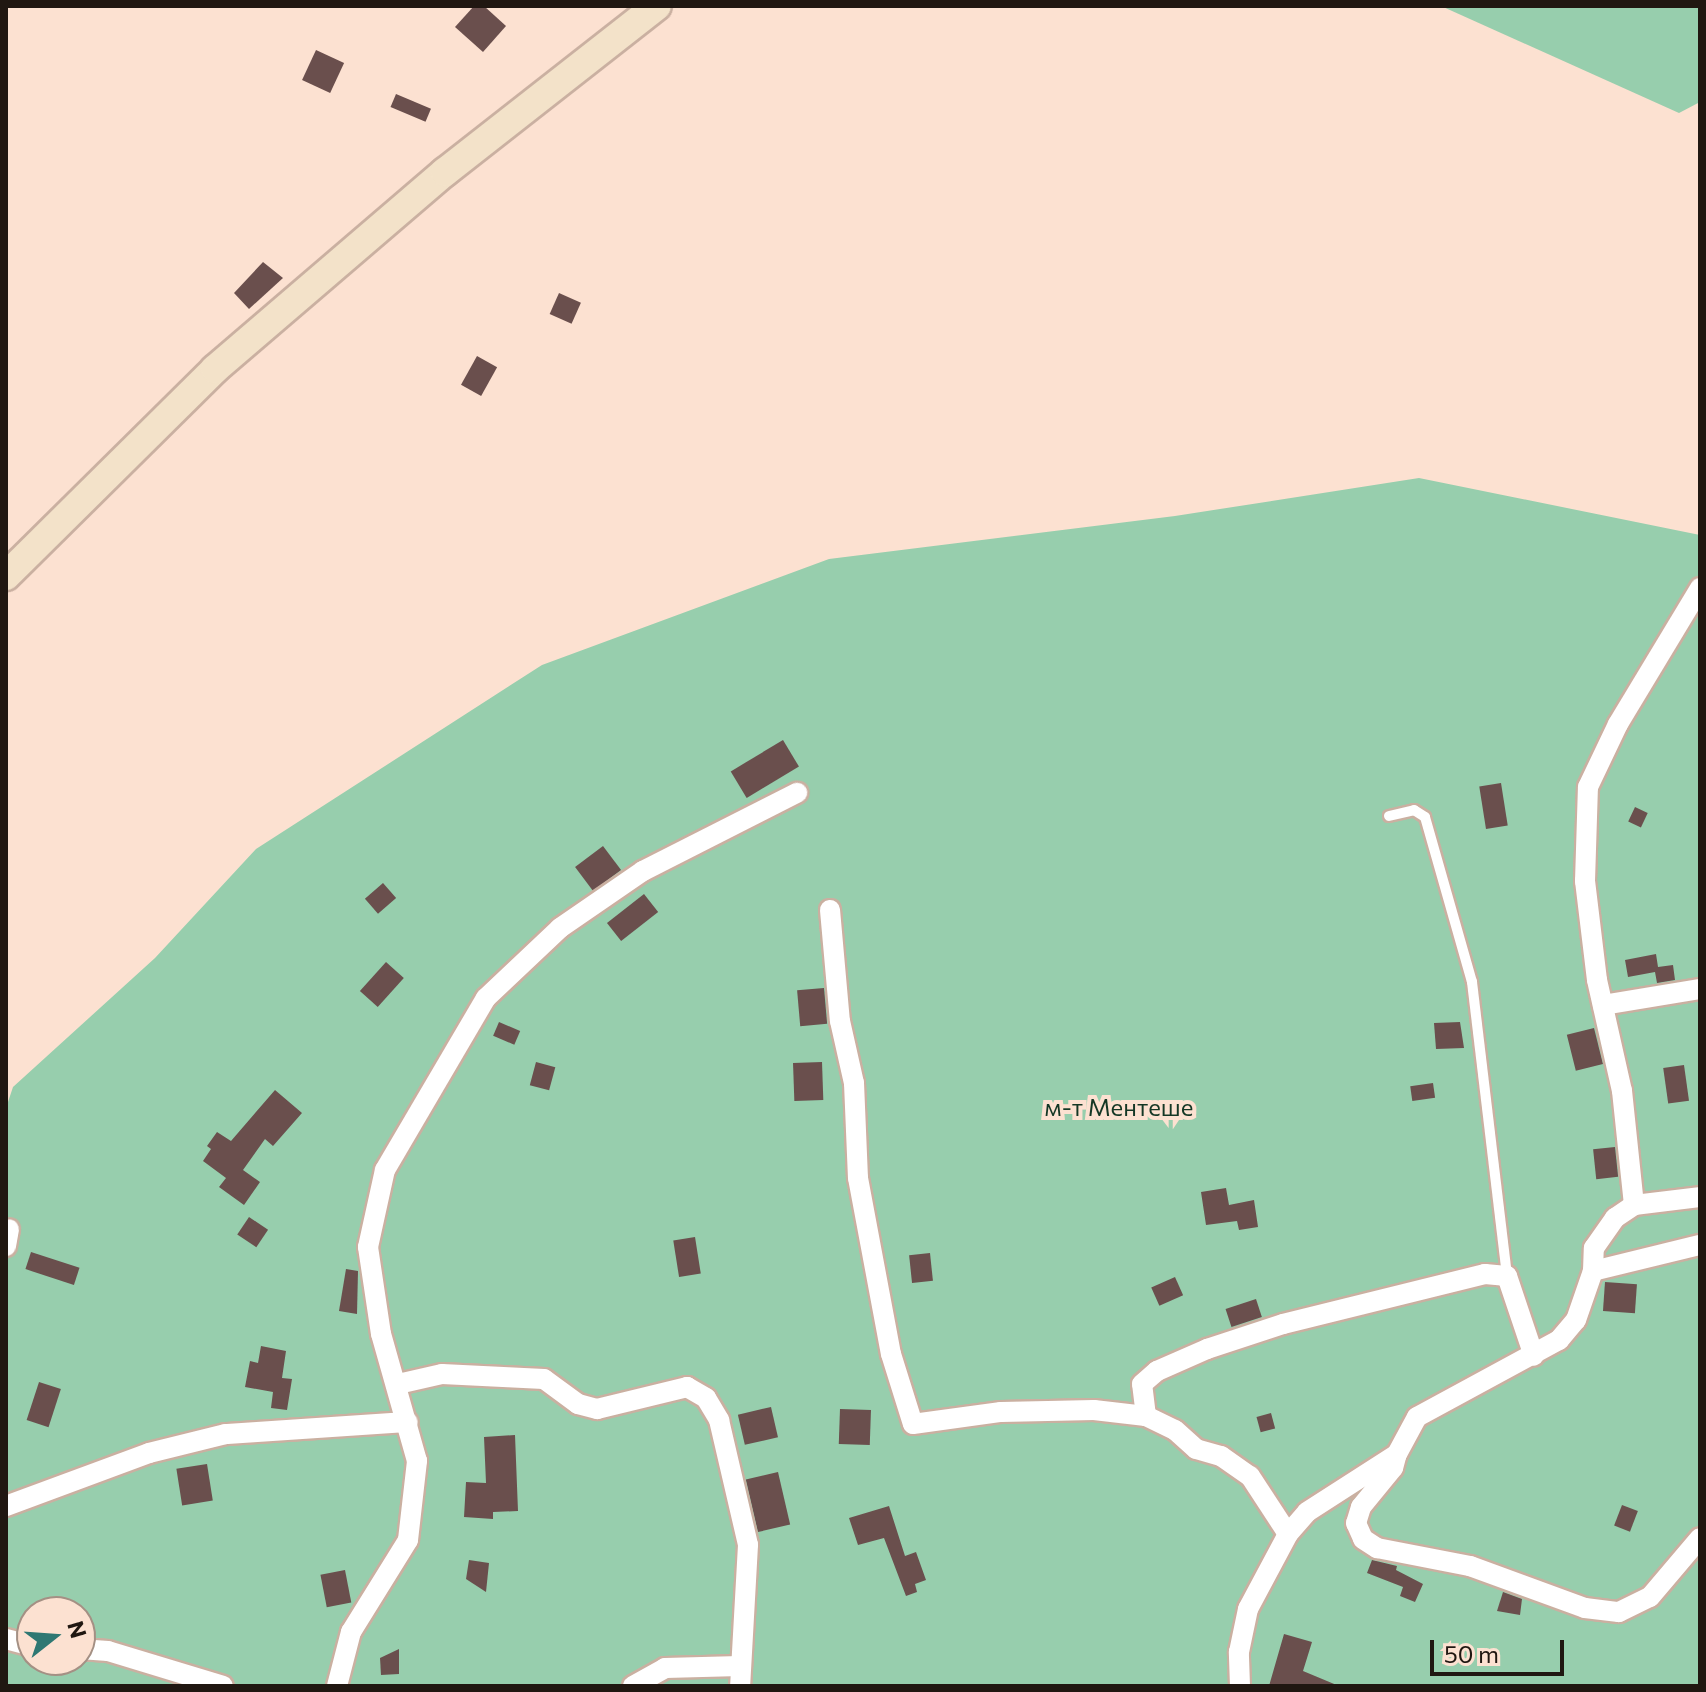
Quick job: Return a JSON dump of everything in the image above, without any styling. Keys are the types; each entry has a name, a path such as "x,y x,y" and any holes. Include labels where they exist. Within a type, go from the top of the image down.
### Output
{"main road":[{"path":"11,563 215,369 445,172 657,6"}],"street":[{"path":"1634,1205 1622,1091 1603,1005 1585,881 1588,787 1618,724 1700,588"},
{"path":"336,1686 351,1632 408,1540 417,1461 398,1384 381,1334 368,1247 385,1170 486,998 560,928 643,871 797,793"},
{"path":"830,910 840,1021 854,1083 858,1178 891,1354 913,1424 1001,1412 1094,1410 1146,1416 1175,1430 1196,1449 1221,1456 1250,1476 1288,1534"},
{"path":"1603,1005 1700,989"},
{"path":"1700,1197 1634,1205 1601,1235 1593,1271 1576,1320 1534,1356 1417,1417 1393,1468 1361,1507 1356,1523 1363,1539 1377,1548 1470,1566 1585,1608 1619,1612 1650,1597 1692,1558 1700,1538"},
{"path":"1593,1271 1700,1245"},
{"path":"1146,1416 1142,1384 1157,1371 1207,1349 1283,1324 1459,1278 1507,1276 1534,1356"},
{"path":"398,1384 442,1374 544,1379 578,1404 597,1409 687,1387 706,1398 719,1420 748,1545 740,1676 665,1668 633,1686"},
{"path":"6,1506 149,1453 226,1434 408,1422"},
{"path":"1240,1686 1239,1652 1248,1609 1288,1534 1307,1512 1397,1454"},
{"path":"96,1650 108,1651 223,1686"}],"lane":[{"path":"1389,816 1414,810 1425,817 1472,982 1507,1276"}],"green space":[{"path":"1441,6 1700,6 1700,102 1679,113"},
{"name":"м-т Ментeше","path":"1419,478 1700,535 1700,1686 6,1686 6,1108 13,1087 155,958 256,849 542,665 829,559 1175,516"}],"building":[{"path":"474,6 484,6 506,26 483,52 455,27"},
{"path":"316,50 344,63 330,93 302,80"},
{"path":"396,94 431,109 426,122 391,107"},
{"path":"263,262 283,278 249,309 234,293"},
{"path":"559,293 581,303 572,324 550,314"},
{"path":"477,356 497,367 481,396 461,385"},
{"path":"783,740 799,767 747,798 731,771"},
{"path":"1501,783 1508,825 1486,829 1479,786"},
{"path":"1635,807 1648,813 1641,827 1628,822"},
{"path":"603,846 621,870 593,891 575,867"},
{"path":"383,883 396,898 378,914 365,899"},
{"path":"644,894 658,912 621,941 607,923"},
{"path":"1656,954 1658,967 1673,965 1675,980 1657,983 1655,972 1628,977 1625,960"},
{"path":"386,962 404,978 378,1007 360,991"},
{"path":"824,988 827,1024 800,1026 797,990"},
{"path":"499,1022 520,1031 514,1045 493,1036"},
{"path":"1460,1022 1464,1048 1436,1049 1434,1023"},
{"path":"1594,1028 1603,1064 1576,1071 1567,1035"},
{"path":"536,1062 555,1067 549,1090 530,1085"},
{"path":"822,1062 823,1100 794,1101 793,1063"},
{"path":"1684,1065 1689,1101 1668,1104 1663,1068"},
{"path":"1433,1083 1435,1098 1412,1101 1410,1086"},
{"path":"275,1090 302,1113 273,1146 265,1139 243,1170 260,1182 244,1205 219,1187 226,1178 203,1161 211,1149 207,1146 217,1132 231,1141"},
{"path":"1615,1147 1618,1177 1596,1179 1593,1149"},
{"path":"1226,1188 1229,1205 1254,1200 1258,1227 1239,1230 1237,1221 1206,1225 1201,1192"},
{"path":"249,1217 268,1230 256,1247 237,1234"},
{"path":"695,1237 701,1274 679,1277 673,1240"},
{"path":"31,1252 80,1268 74,1285 25,1269"},
{"path":"930,1253 933,1281 912,1283 909,1255"},
{"path":"346,1269 358,1271 357,1314 339,1311"},
{"path":"1175,1277 1183,1295 1159,1306 1151,1288"},
{"path":"1605,1282 1637,1284 1635,1313 1603,1311"},
{"path":"1256,1299 1262,1317 1231,1327 1226,1309"},
{"path":"261,1346 286,1351 282,1378 292,1379 287,1410 271,1408 273,1392 245,1387 250,1361 258,1363"},
{"path":"39,1382 61,1389 49,1427 27,1420"},
{"path":"771,1407 778,1437 745,1445 738,1415"},
{"path":"840,1409 871,1410 870,1445 839,1444"},
{"path":"1271,1413 1275,1428 1261,1432 1257,1417"},
{"path":"515,1435 518,1511 493,1512 493,1519 464,1517 466,1482 486,1483 484,1437"},
{"path":"207,1464 213,1501 182,1505 176,1469"},
{"path":"778,1472 790,1525 758,1532 746,1479"},
{"path":"1622,1505 1638,1511 1630,1532 1614,1526"},
{"path":"889,1506 905,1556 916,1552 926,1580 915,1584 917,1592 906,1596 884,1538 858,1545 849,1518"},
{"path":"469,1560 489,1563 486,1592 466,1579"},
{"path":"1372,1560 1397,1566 1396,1570 1423,1584 1415,1602 1400,1596 1403,1587 1367,1573"},
{"path":"345,1570 351,1602 327,1607 320,1575"},
{"path":"1503,1592 1522,1599 1520,1615 1497,1611"},
{"path":"1284,1634 1312,1642 1303,1671 1339,1686 1269,1686"},
{"path":"399,1649 399,1674 381,1675 380,1658"}]}
